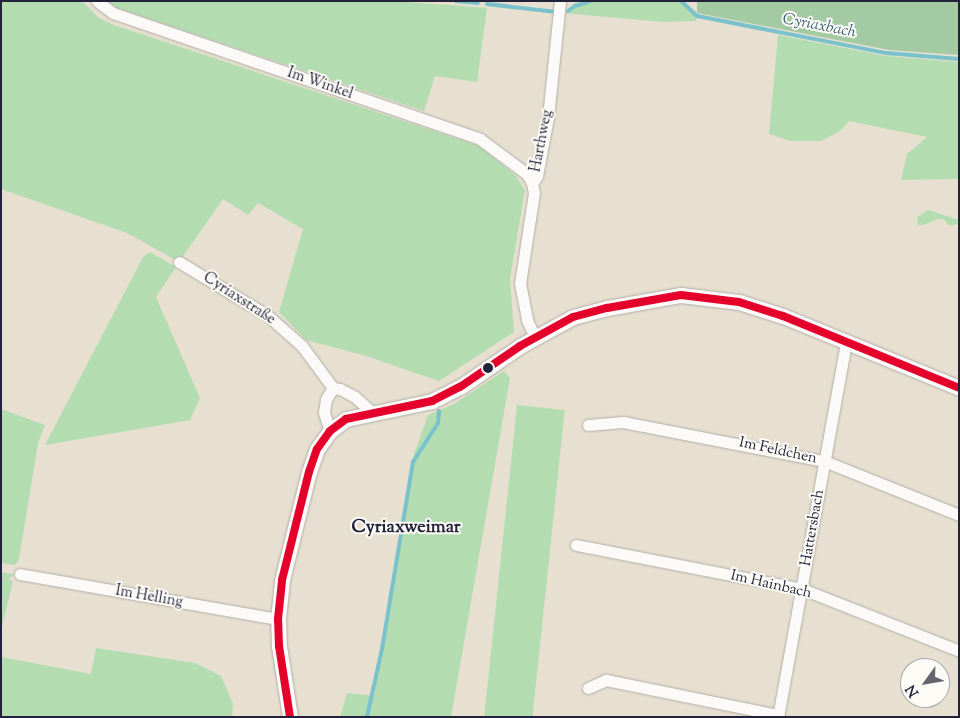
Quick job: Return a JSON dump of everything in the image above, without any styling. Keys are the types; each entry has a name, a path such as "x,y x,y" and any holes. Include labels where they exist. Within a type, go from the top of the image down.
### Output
{"street":[{"name":"Im Winkel","path":"96,1 113,13 480,138 527,174 532,183"},
{"name":"Harthweg","path":"535,337 527,320 520,283 534,193 532,183 537,176 548,117 560,1"},
{"name":"Cyriaxstraße","path":"178,262 267,315 302,346 333,388"},
{"path":"290,717 279,646 278,619 282,580 309,472 317,450 330,431 346,419 432,401 460,386 535,337 573,317 596,310 681,295 739,302 846,341 959,388"},
{"name":"Hattersbach","path":"588,688 606,680 778,716 846,341"},
{"path":"330,431 324,412 326,400 333,388 340,388 355,397 374,413"},
{"name":"Im Feldchen","path":"588,424 623,422 706,436 824,461 959,515"},
{"name":"Im Hainbach","path":"576,545 802,589 959,651"},
{"name":"Im Helling","path":"20,574 278,619"}],"green space":[{"path":"1,1 82,1 99,18 114,25 479,146 515,175 525,190 510,279 514,332 439,381 366,356 306,340 279,312 303,229 258,203 248,215 223,199 179,262 127,233 1,189"},
{"path":"107,1 395,1 487,8 477,82 435,76 424,111 117,8"},
{"path":"590,1 681,1 697,16 696,21 663,22 563,13 575,6"},
{"path":"697,1 959,1 959,55 889,50 697,13"},
{"path":"778,35 886,56 959,62 959,179 901,180 907,154 927,137 849,121 840,131 821,141 790,141 769,134"},
{"path":"928,210 959,220 959,223 952,226 947,224 944,219 938,219 918,225 917,217"},
{"path":"150,252 176,267 156,297 200,398 190,420 45,445 143,257"},
{"path":"504,371 510,378 451,717 340,717 347,693 374,696 414,454 428,415 454,404"},
{"path":"517,405 565,410 532,717 484,717"},
{"path":"1,409 45,425 38,443 19,559 15,565 1,563"},
{"path":"1,572 14,574 8,580 13,581 1,631"},
{"path":"96,648 195,663 221,676 233,704 232,717 1,717 1,657 91,674"}],"waterway":[{"name":"Cyriaxbach","path":"456,1 478,3"},
{"name":"Cyriaxbach","path":"568,11 575,6 590,1"},
{"name":"Cyriaxbach","path":"681,1 697,16 886,53 959,59"},
{"name":"Cyriaxbach","path":"487,4 557,12"},
{"path":"367,717 382,649 413,462 438,423 439,411"}],"transit line":[{"path":"290,717 279,646 278,619 282,580 309,472 317,449 330,431 346,419 432,401 460,387 520,346 573,317 607,308 681,295 739,302 783,316 959,388"}],"district":[{"name":"Cyriaxweimar","path":"406,528"}]}
